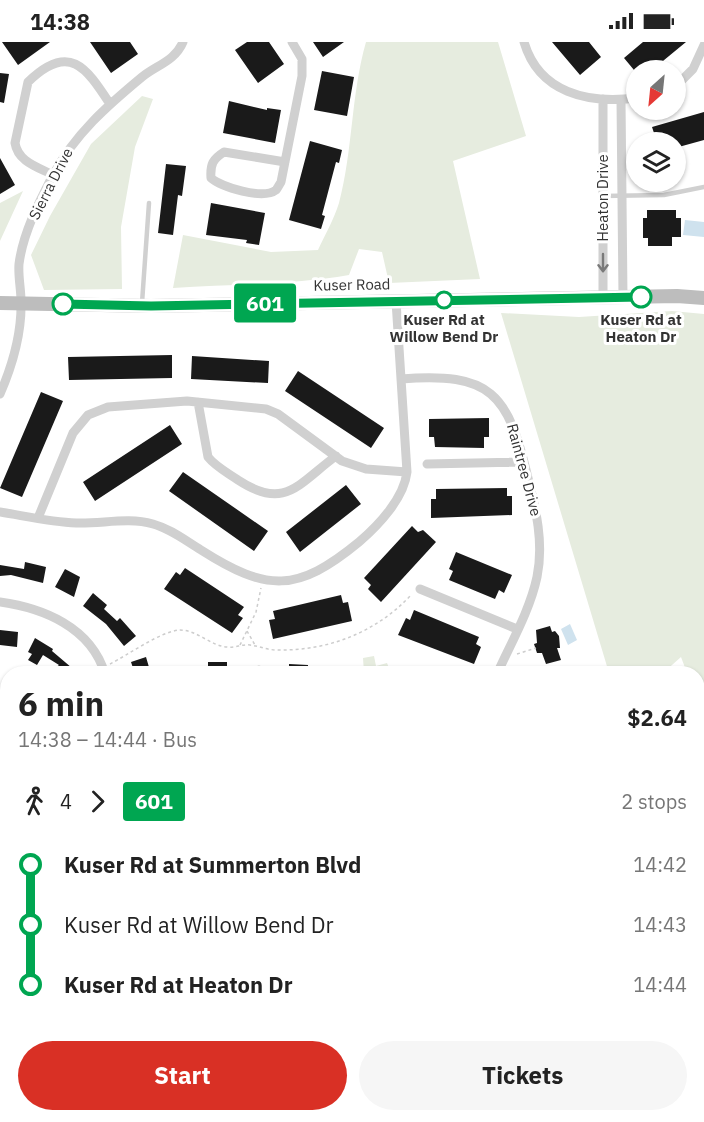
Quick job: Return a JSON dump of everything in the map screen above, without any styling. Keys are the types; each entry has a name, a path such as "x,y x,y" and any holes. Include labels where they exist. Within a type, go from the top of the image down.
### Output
{"street":[{"name":"Sierra Drive","path":"0,394 17,349 21,303 19,267 24,242 53,175 71,144 110,104 146,75 168,62 183,42"},
{"path":"285,162 224,152 215,158 210,167 211,178 219,185 264,194 276,190 281,182 285,162 302,76 302,59 292,42"},
{"path":"524,42 532,63 551,84 574,96 626,99"},
{"path":"686,76 693,69 704,45"},
{"path":"53,175 26,162 16,150 15,143 28,82 58,59 68,58 86,67 110,104"},
{"name":"Heaton Drive","path":"603,99 603,297"},
{"name":"Heaton Drive","path":"621,100 623,297"},
{"name":"Kuser Road","path":"0,303 142,306 603,297 704,298"},
{"path":"0,512 74,523 122,520 155,525 171,531 234,571 277,582 302,578 343,555 382,518 400,494 407,472 396,301"},
{"name":"Raintree Drive","path":"401,380 450,377 465,381 485,391 510,417 525,462 537,513 538,560 532,593 501,666"},
{"path":"38,518 73,432 88,415 108,406 198,402 266,409 278,414 336,456 366,469 407,472"},
{"path":"198,402 208,457 214,464 258,492 278,495 288,492 336,456"},
{"path":"427,464 525,462"},
{"path":"420,589 517,629"},
{"path":"0,602 30,606 58,618 91,647 101,666"}],"lane":[{"path":"602,196 683,193 704,187"},
{"path":"142,306 149,203"}],"path":[{"path":"239,646 248,631 259,602 262,580"},
{"path":"112,666 167,633 179,630 188,631 218,645 255,646 278,651 328,645 375,626 390,616 416,590 420,589"},
{"path":"248,631 255,646"},
{"path":"505,656 536,648"}],"shaded area":[{"path":"366,42 498,42 526,136 453,161 480,279 389,283 382,252 359,249 349,275 283,282 173,288 183,235 271,252 318,250 339,203 344,183 357,82"},
{"path":"142,96 153,99 135,147 121,227 122,289 44,290 31,255 50,216 91,144"},
{"path":"23,191 0,241 0,203"},
{"path":"672,311 704,314 704,666 684,666 681,657 671,666 607,666 501,313 579,317"},
{"path":"374,656 376,666 364,666 363,658"}],"water":[{"path":"685,220 704,222 704,237 683,235"},
{"path":"570,624 577,640 568,645 561,629"}],"building":[{"path":"2,42 50,42 18,65"},
{"path":"90,42 130,42 138,54 111,73"},
{"path":"247,42 269,42 284,64 258,83 235,50"},
{"path":"313,42 344,42 323,57"},
{"path":"552,42 589,42 601,57 580,75"},
{"path":"643,42 686,42 664,60 626,60 624,58"},
{"path":"322,71 354,77 347,116 314,110"},
{"path":"0,73 9,74 4,103 0,102"},
{"path":"229,101 267,110 267,108 281,110 275,143 223,133"},
{"path":"704,112 704,140 686,145 686,132 654,132 652,127 676,120 686,120 686,117"},
{"path":"310,141 342,150 339,163 336,162 322,215 325,216 321,229 289,220"},
{"path":"0,158 15,185 0,194"},
{"path":"166,164 186,166 182,196 178,195 173,235 158,233"},
{"path":"211,203 265,213 259,245 246,243 247,240 206,235"},
{"path":"647,210 676,210 676,218 681,218 681,237 672,237 672,246 648,246 648,238 643,238 643,218 647,218"},
{"path":"172,355 172,378 69,380 68,357"},
{"path":"192,356 269,361 268,383 191,379"},
{"path":"298,371 384,428 371,448 285,391"},
{"path":"41,392 63,401 22,497 0,488"},
{"path":"489,418 489,437 484,437 484,448 435,447 434,437 429,437 429,419"},
{"path":"170,425 182,444 95,501 83,482"},
{"path":"183,472 268,531 254,551 169,491"},
{"path":"346,485 361,504 300,552 286,532"},
{"path":"507,488 507,496 512,496 512,515 431,518 431,499 436,499 436,489"},
{"path":"412,526 418,532 423,530 436,542 381,602 368,589 371,585 364,578"},
{"path":"456,552 512,575 504,593 499,590 495,599 449,580 453,571 449,569"},
{"path":"25,562 46,567 43,583 11,575 0,576 0,565 24,569"},
{"path":"185,568 244,607 238,615 243,618 232,633 164,589 176,572 180,575"},
{"path":"65,569 80,577 74,597 55,587"},
{"path":"93,593 107,605 104,609 117,621 120,618 136,636 124,646 106,624 83,606"},
{"path":"341,595 343,603 348,602 352,621 273,639 269,620 275,619 273,611"},
{"path":"414,610 479,637 476,644 481,647 474,664 398,635 406,618 410,620"},
{"path":"550,626 552,632 555,631 559,636 560,648 557,648 561,660 546,664 542,653 537,653 534,644 537,643 536,630"},
{"path":"0,630 18,632 17,647 0,645"},
{"path":"35,638 53,649 52,651 70,666 58,666 43,655 37,665 28,660 32,654 28,652"},
{"path":"146,657 149,666 132,666 131,662"},
{"path":"208,662 227,662 227,666 208,666"},
{"path":"289,664 308,665 308,666 289,666"}],"bus line":[{"name":"601","path":"63,304 151,306 641,297"}],"place":[{"name":"Kuser Rd at Heaton Dr","path":"641,297"},
{"name":"Kuser Rd at Willow Bend Dr","path":"444,300"}]}
